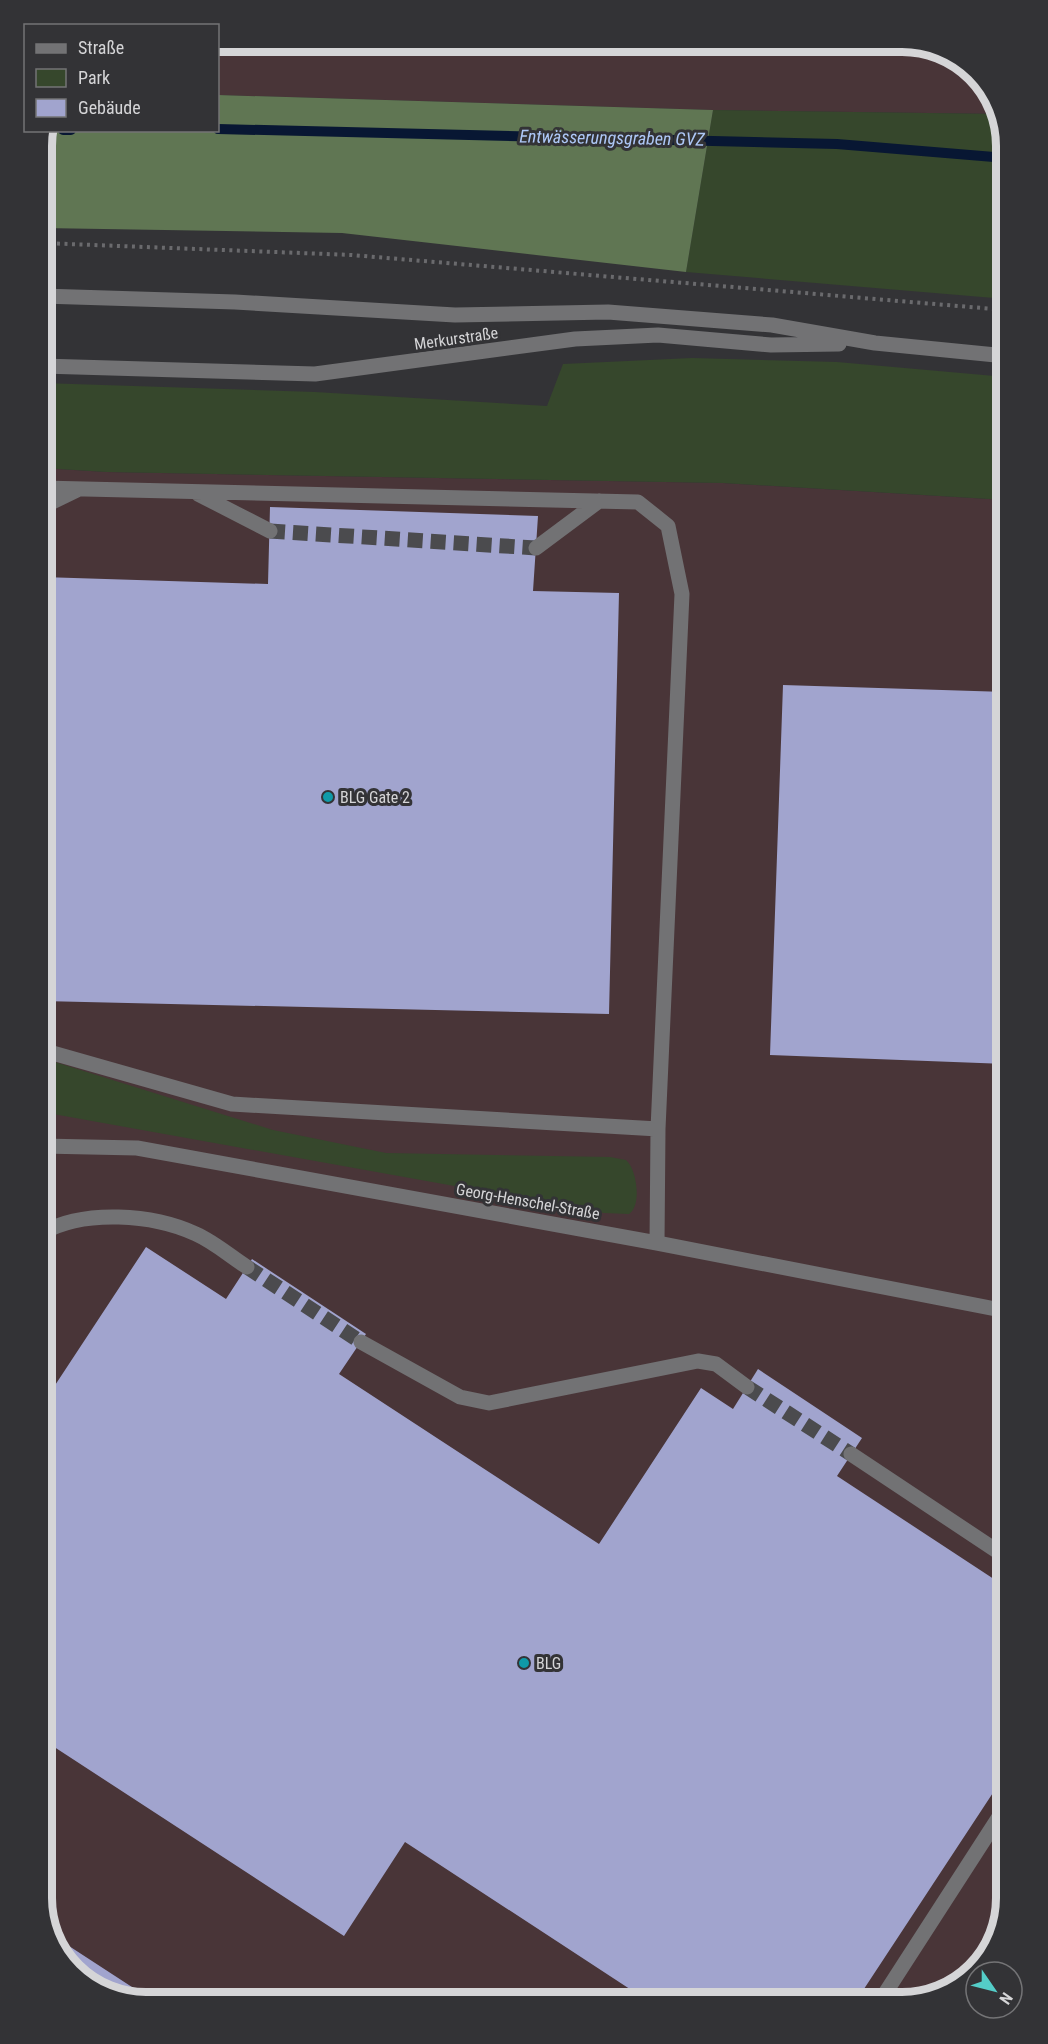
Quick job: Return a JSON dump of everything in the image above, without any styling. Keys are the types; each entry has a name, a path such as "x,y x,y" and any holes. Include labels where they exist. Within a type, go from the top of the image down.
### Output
{"street":[{"name":"Merkurstraße","path":"53,296 235,302 455,315 608,312 772,325 875,343 996,355"},
{"name":"Merkurstraße","path":"53,366 315,374 576,339 658,335 771,345 875,343"},
{"path":"53,488 638,502 668,526 682,594 658,1129 657,1243"},
{"path":"53,502 80,489"},
{"path":"193,492 270,531"},
{"path":"536,548 599,501"},
{"path":"52,1053 232,1104 658,1129"},
{"name":"Georg-Henschel-Straße","path":"52,1146 137,1148 657,1243 996,1309"},
{"path":"52,1227 107,1217 154,1219 196,1234 247,1267"},
{"path":"361,1342 460,1397 489,1403 698,1361 716,1364 747,1387"},
{"path":"851,1454 996,1550"},
{"path":"886,1992 996,1821"}],"path":[{"path":"53,243 352,255 996,309"}],"shaded area":[{"path":"219,53 920,54 959,72 976,89 989,114 713,110 219,95"},
{"path":"53,469 107,472 723,483 996,499 996,1897 994,1916 980,1950 971,1960 964,1960 964,1967 948,1979 920,1990 901,1992 141,1991 122,1988 100,1979 80,1964 65,1944 54,1916 52,1897"}],"green space":[{"path":"219,95 713,110 686,272 342,233 53,228 54,132 219,132"},
{"path":"713,110 989,114 994,128 996,147 996,298 686,272"},
{"path":"692,358 837,362 996,376 996,499 723,483 107,472 53,469 53,383 315,392 547,406 563,364"},
{"path":"52,1061 273,1130 386,1153 610,1157 626,1160 635,1179 636,1203 629,1214 604,1213 52,1114"}],"building":[{"name":"BLG Gate 2","path":"270,507 538,516 533,591 619,593 609,1014 53,1001 53,577 268,584"},
{"path":"783,685 996,692 996,1064 770,1055"},
{"name":"BLG","path":"146,1247 226,1299 252,1259 366,1334 339,1374 599,1544 701,1388 733,1409 758,1369 862,1438 837,1476 996,1580 996,1788 862,1992 634,1992 405,1842 344,1936 52,1746 52,1389"},
{"path":"65,1943 137,1990 111,1984 89,1972 72,1955"}],"waterway":[{"name":"Entwässerungsgraben GVZ","path":"219,129 837,144 996,157"}],"tunnel":[{"path":"270,531 536,548"},
{"path":"247,1267 361,1342"},
{"path":"747,1387 851,1454"}],"place":[{"name":"BLG Gate 2","path":"328,797"},
{"name":"BLG","path":"524,1663"}]}
